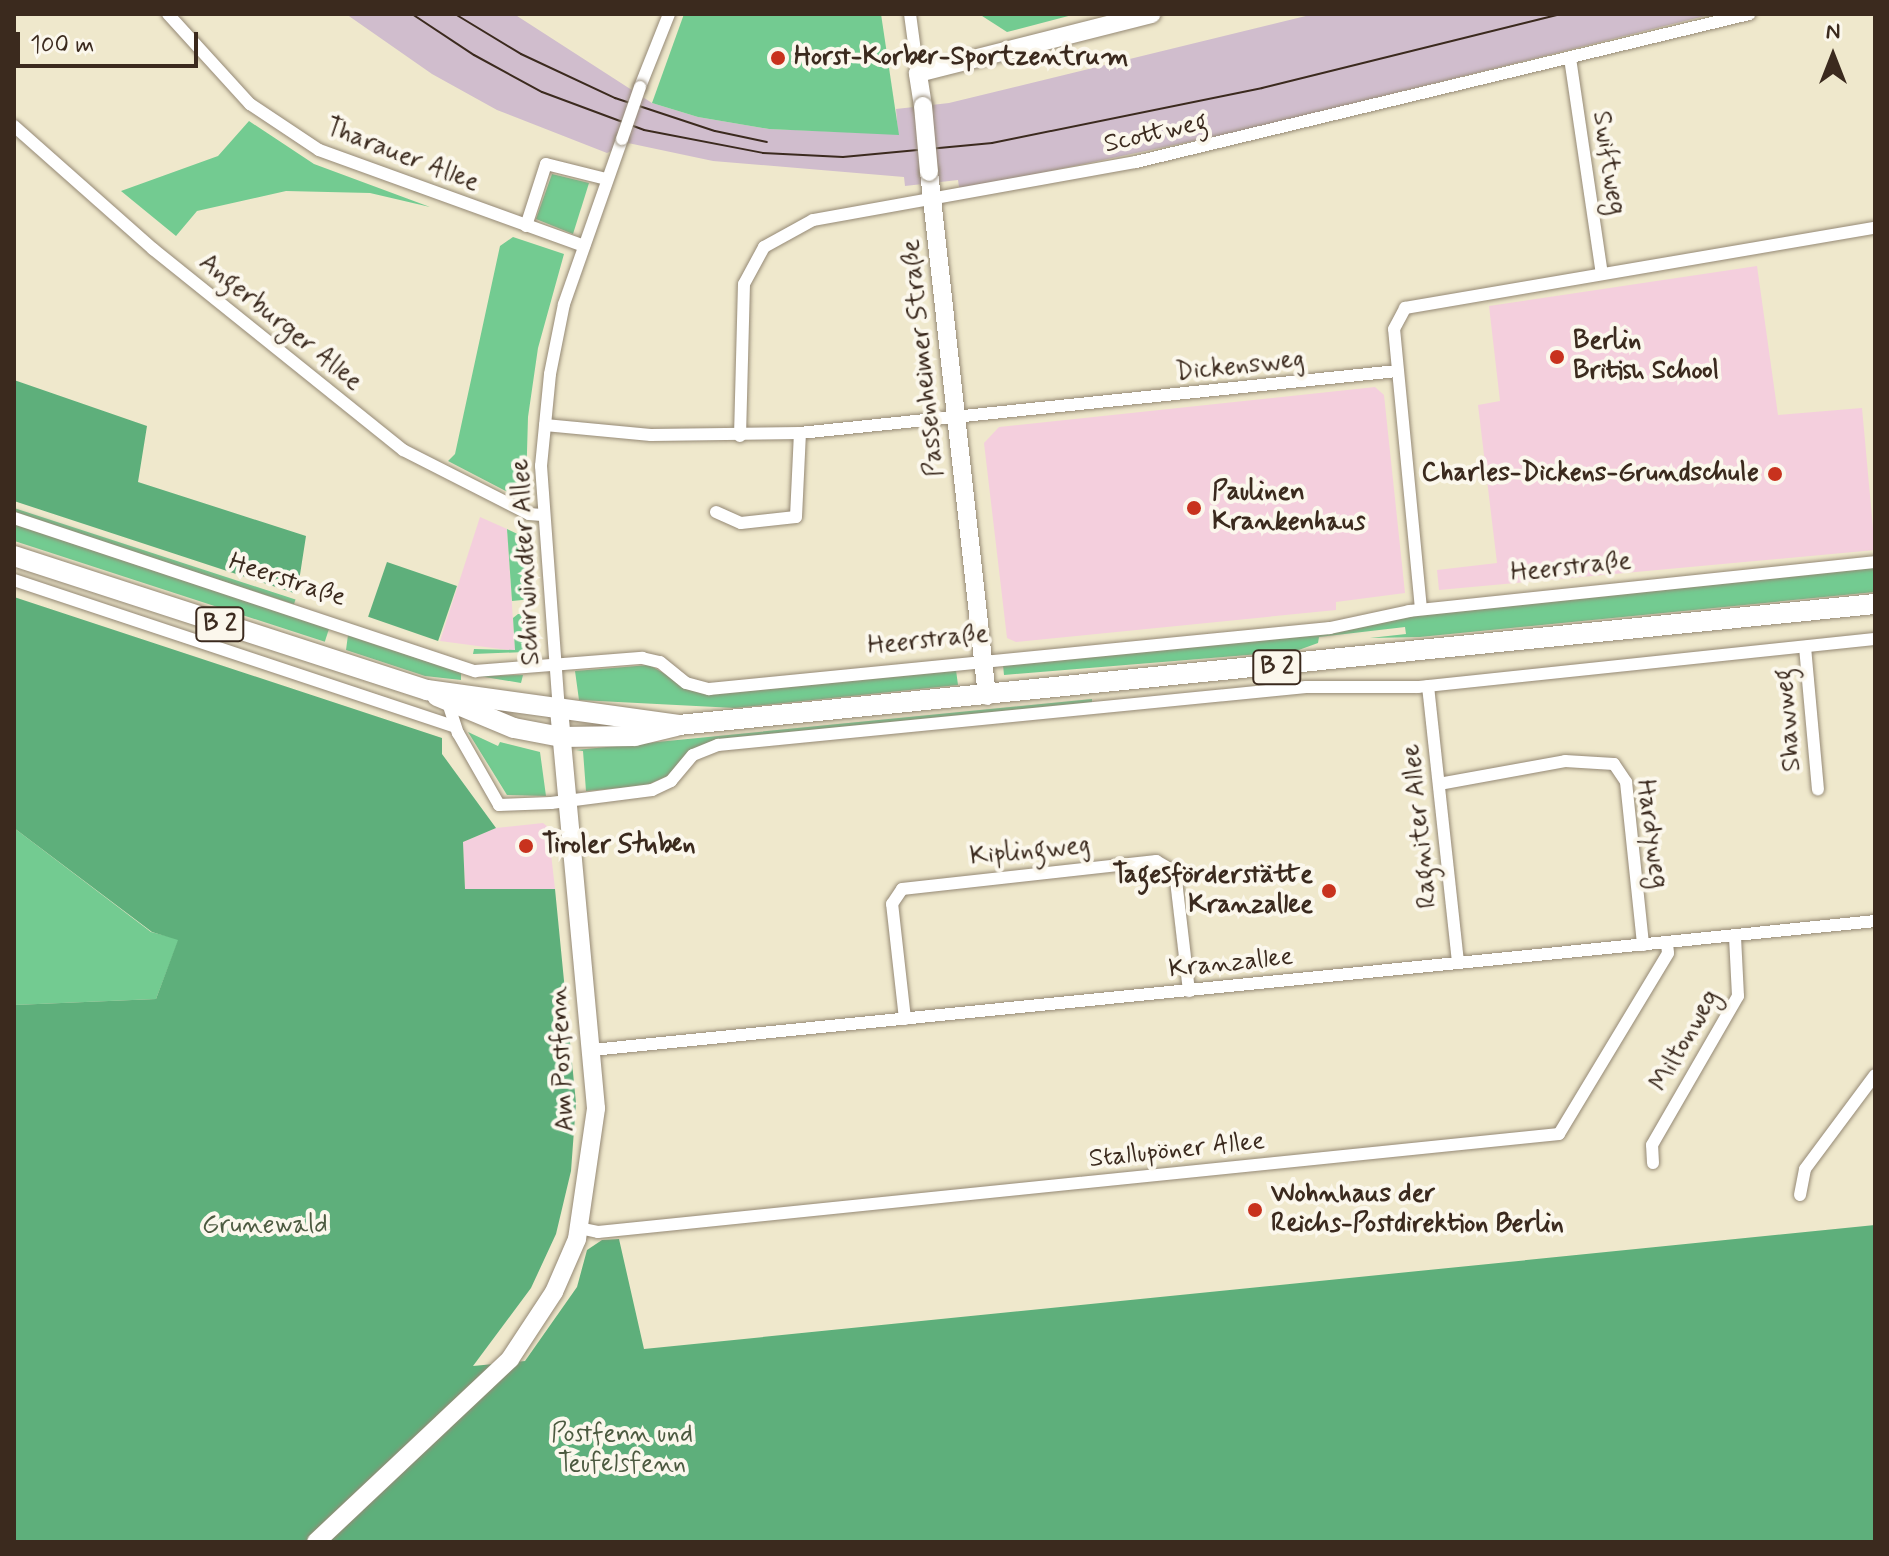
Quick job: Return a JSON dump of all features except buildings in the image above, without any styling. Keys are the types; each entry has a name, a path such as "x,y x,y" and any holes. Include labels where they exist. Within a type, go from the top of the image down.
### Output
{"main road":[{"name":"B 2","path":"14,556 427,690 559,711 679,725"},
{"name":"B 2","path":"427,690 448,703 514,728 561,737 635,736 679,725 1875,604"}],"street":[{"name":"Tharauer Allee","path":"168,14 250,104 286,131 338,159 584,246"},
{"name":"Schirwindter Allee","path":"559,711 542,515 545,425 556,340 606,179 669,14"},
{"name":"Passenheimer Straße","path":"910,14 923,106 987,696"},
{"path":"918,73 1152,14"},
{"name":"Scottweg","path":"740,436 741,303 749,271 764,247 813,220 932,192 1195,149 1749,14"},
{"name":"Swiftweg","path":"1570,58 1602,274"},
{"name":"Angerburger Allee","path":"14,126 153,249 403,450 529,514 542,515"},
{"path":"526,226 546,164 606,179"},
{"path":"1421,609 1394,329 1405,308 1875,228"},
{"name":"Dickensweg","path":"545,425 651,435 800,433 1397,371"},
{"path":"716,512 741,523 796,517 800,433"},
{"name":"Heerstraße","path":"14,518 475,671 651,659 686,683 709,689 1330,628 1421,609 1875,562"},
{"path":"14,580 455,727"},
{"path":"448,703 455,727 499,805 567,801 652,790 678,775 693,755 718,745 1306,687 1428,686 1875,639"},
{"name":"Shawweg","path":"1805,647 1818,789"},
{"name":"Ragniter Allee","path":"1428,686 1458,962"},
{"name":"Am Postfenn","path":"316,1542 510,1359 554,1292 579,1228 593,1152 592,1050 559,711"},
{"name":"Hardyweg","path":"1439,784 1565,761 1614,764 1626,782 1643,945"},
{"name":"Kiplingweg","path":"905,1019 892,904 902,889 1156,861 1175,872 1189,991"},
{"name":"Kranzallee","path":"592,1050 1875,921"},
{"name":"Miltonweg","path":"1653,1163 1652,1145 1741,989 1735,936"},
{"name":"Stallupöner Allee","path":"579,1228 598,1232 1559,1134 1668,953 1667,943"},
{"path":"1800,1195 1805,1169 1875,1075"}],"shaded area":[{"path":"346,14 514,14 652,103 698,117 769,129 898,134 896,109 949,103 1314,14 1713,14 1250,129 969,188 959,187 958,180 905,186 904,177 713,161 628,143 607,153 497,110 432,74"},
{"path":"1757,266 1778,415 1862,408 1875,550 1439,590 1437,570 1497,563 1478,405 1500,401 1489,306"},
{"name":"Paulinen Krankenhaus","path":"1375,387 1384,395 1405,593 1336,602 1336,610 1016,642 1007,638 984,443 999,427"},
{"path":"480,517 507,529 515,651 440,641"},
{"path":"543,823 548,827 555,889 465,889 463,842 496,828"}],"green space":[{"name":"Horst-Korber-Sportzentrum","path":"684,14 881,14 899,135 769,129 698,117 652,103"},
{"path":"979,14 1076,14 1007,32"},
{"path":"249,121 314,164 430,207 370,193 286,191 197,211 176,236 121,191 218,156"},
{"path":"552,174 589,183 573,234 536,219"},
{"path":"513,237 564,254 538,348 528,417 526,487 517,497 448,461 455,454 500,246"},
{"path":"14,380 147,426 138,482 306,536 297,594 14,501"},
{"path":"14,508 296,599 294,604 14,513"},
{"path":"14,524 330,627 325,642 14,541"},
{"path":"507,529 528,539 532,599 512,601"},
{"path":"387,562 457,586 438,641 368,617"},
{"path":"1875,567 1875,592 1420,637 1370,638 1406,634 1405,627 1319,637 1318,643 1296,651 1004,675 1003,665 1381,618"},
{"name":"Grunewald","path":"14,597 442,738 442,754 496,828 463,842 465,889 555,889 576,1103 571,1171 556,1234 531,1288 473,1366 525,1361 577,1287 587,1250 602,1240 619,1239 644,1349 1875,1225 1875,1542 14,1542 14,1005 156,999 178,940 152,932 14,828"},
{"path":"518,614 533,614 533,645 524,652 473,654 474,649 515,650 513,618"},
{"path":"348,635 482,676 523,675 521,683 461,673 461,680 425,676 346,650"},
{"path":"649,665 700,693 956,670 958,685 735,708 579,700 575,671"},
{"path":"1092,699 1092,704 709,743 672,774 645,786 586,791 583,751 576,750"},
{"path":"468,732 498,746 500,742 540,752 546,796 507,795"},
{"path":"14,828 151,932 179,939 156,999 14,1005"}],"tram line":[{"path":"412,14 474,55 542,92 644,130 763,153 843,157 992,143 1262,88 1562,14"},
{"path":"455,14 521,54 615,98 715,131 767,142"}],"place":[{"name":"Horst-Korber-Sportzentrum","path":"778,58"},
{"name":"Berlin British School","path":"1557,357"},
{"name":"Charles-Dickens-Grundschule","path":"1775,474"},
{"name":"Paulinen Krankenhaus","path":"1194,508"},
{"name":"Tiroler Stuben","path":"526,846"},
{"name":"Tagesförderstätte Kranzallee","path":"1329,891"},
{"name":"Wohnhaus der Reichs-Postdirektion Berlin","path":"1255,1210"}],"park label":[{"name":"Postfenn und Teufelsfenn","path":"622,1450"}]}
